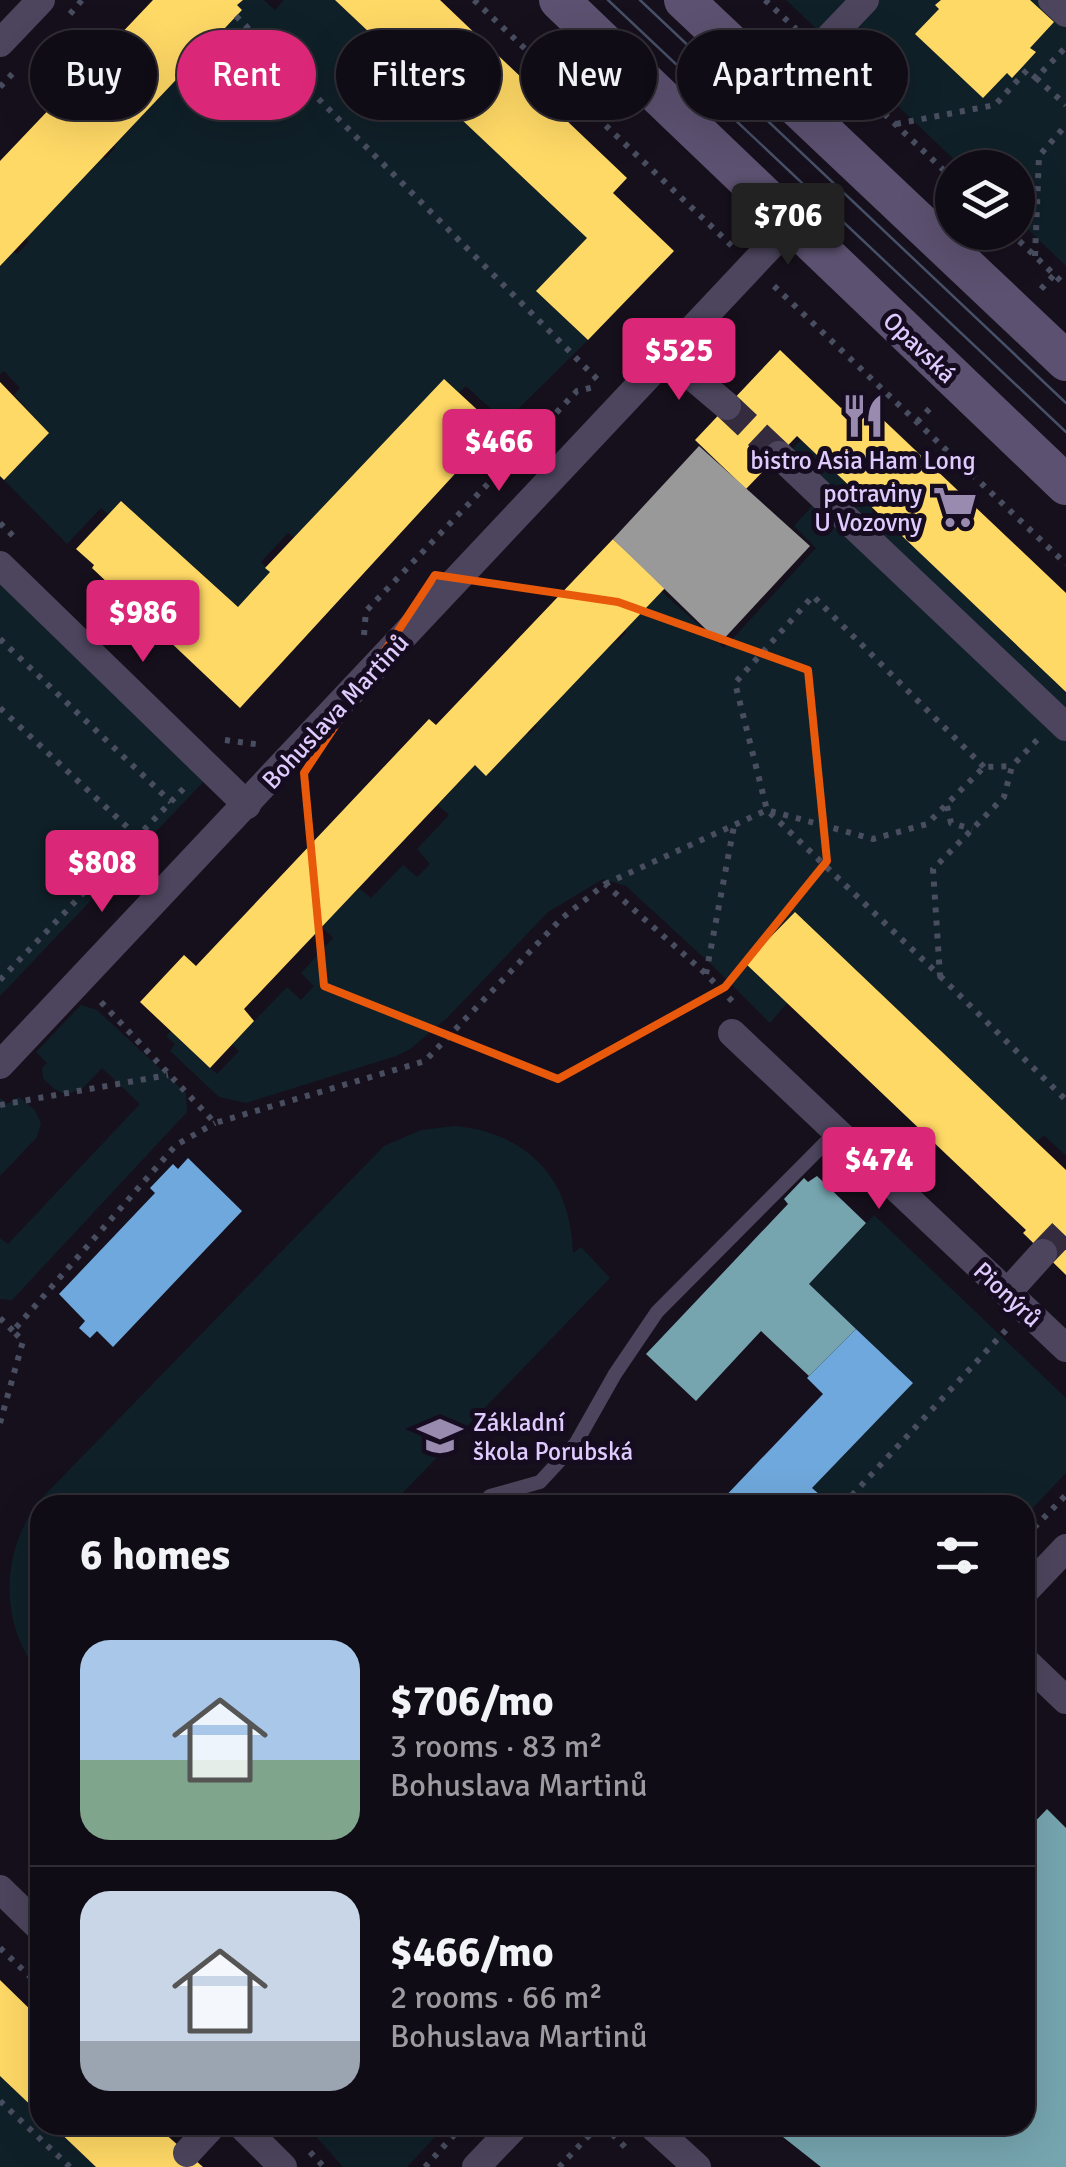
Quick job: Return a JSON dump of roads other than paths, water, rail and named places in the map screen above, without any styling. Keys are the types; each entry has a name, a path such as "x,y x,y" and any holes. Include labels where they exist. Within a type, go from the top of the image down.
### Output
{"main road":[{"name":"Opavská","path":"559,0 1066,486"},
{"path":"684,0 716,30"},
{"path":"811,120 1066,361"}],"street":[{"path":"0,42 41,0"},
{"path":"837,30 865,0"},
{"path":"1052,0 1066,13"},
{"name":"Bohuslava Martinů","path":"0,1065 246,806 615,391 668,356 792,223"},
{"path":"668,356 727,406"},
{"path":"779,455 1066,728"},
{"path":"0,565 246,806"},
{"name":"Pionýrů","path":"732,1033 1066,1348"},
{"path":"1007,1293 1043,1253"},
{"path":"1035,1581 1066,1548"},
{"path":"1035,1671 1066,1700"},
{"path":"0,1889 30,1918"},
{"path":"187,2153 204,2135"},
{"path":"251,2135 284,2167"},
{"path":"476,2167 506,2135"},
{"path":"663,2135 698,2167"}],"lane":[{"path":"494,1495 540,1482 576,1443 615,1374 657,1312 836,1132"}],"tunnel":[{"path":"727,406 779,455"},
{"path":"1043,1253 1066,1229"}],"tram line":[{"path":"608,0 1066,432"},
{"path":"640,0 1066,403"}],"place":[{"name":"bistro Asia Ham Long","path":"863,416"},
{"name":"potraviny U Vozovny","path":"955,507"},
{"name":"Základní škola Porubská","path":"440,1436"}]}
